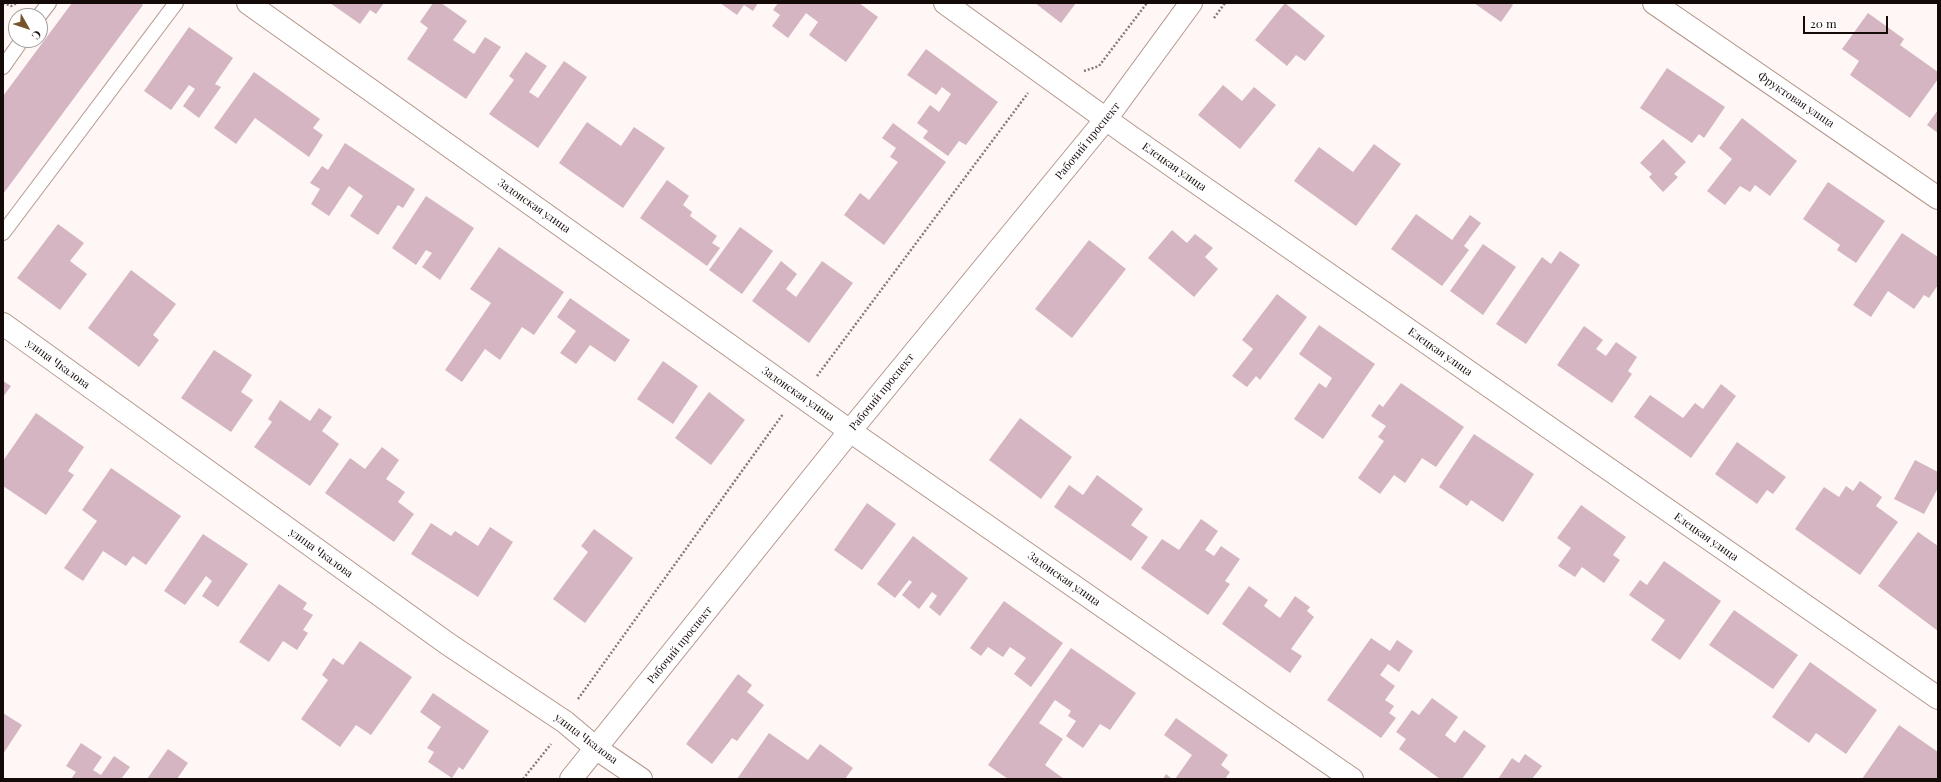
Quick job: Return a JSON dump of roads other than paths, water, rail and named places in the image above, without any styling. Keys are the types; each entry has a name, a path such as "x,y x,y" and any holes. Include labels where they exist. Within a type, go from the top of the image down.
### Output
{"street":[{"name":"Задонская улица","path":"248,3 850,431 1352,779"},
{"name":"Елецкая улица","path":"945,3 1106,120 1938,698"},
{"name":"Рабочий проспект","path":"571,779 850,431 1106,120 1191,3"},
{"name":"Фруктовая улица","path":"1654,3 1938,198"},
{"name":"улица Чкалова","path":"3,324 448,644 565,722 597,748 641,779"}],"lane":[{"path":"3,232 176,3"},
{"path":"3,67 16,48"}]}
